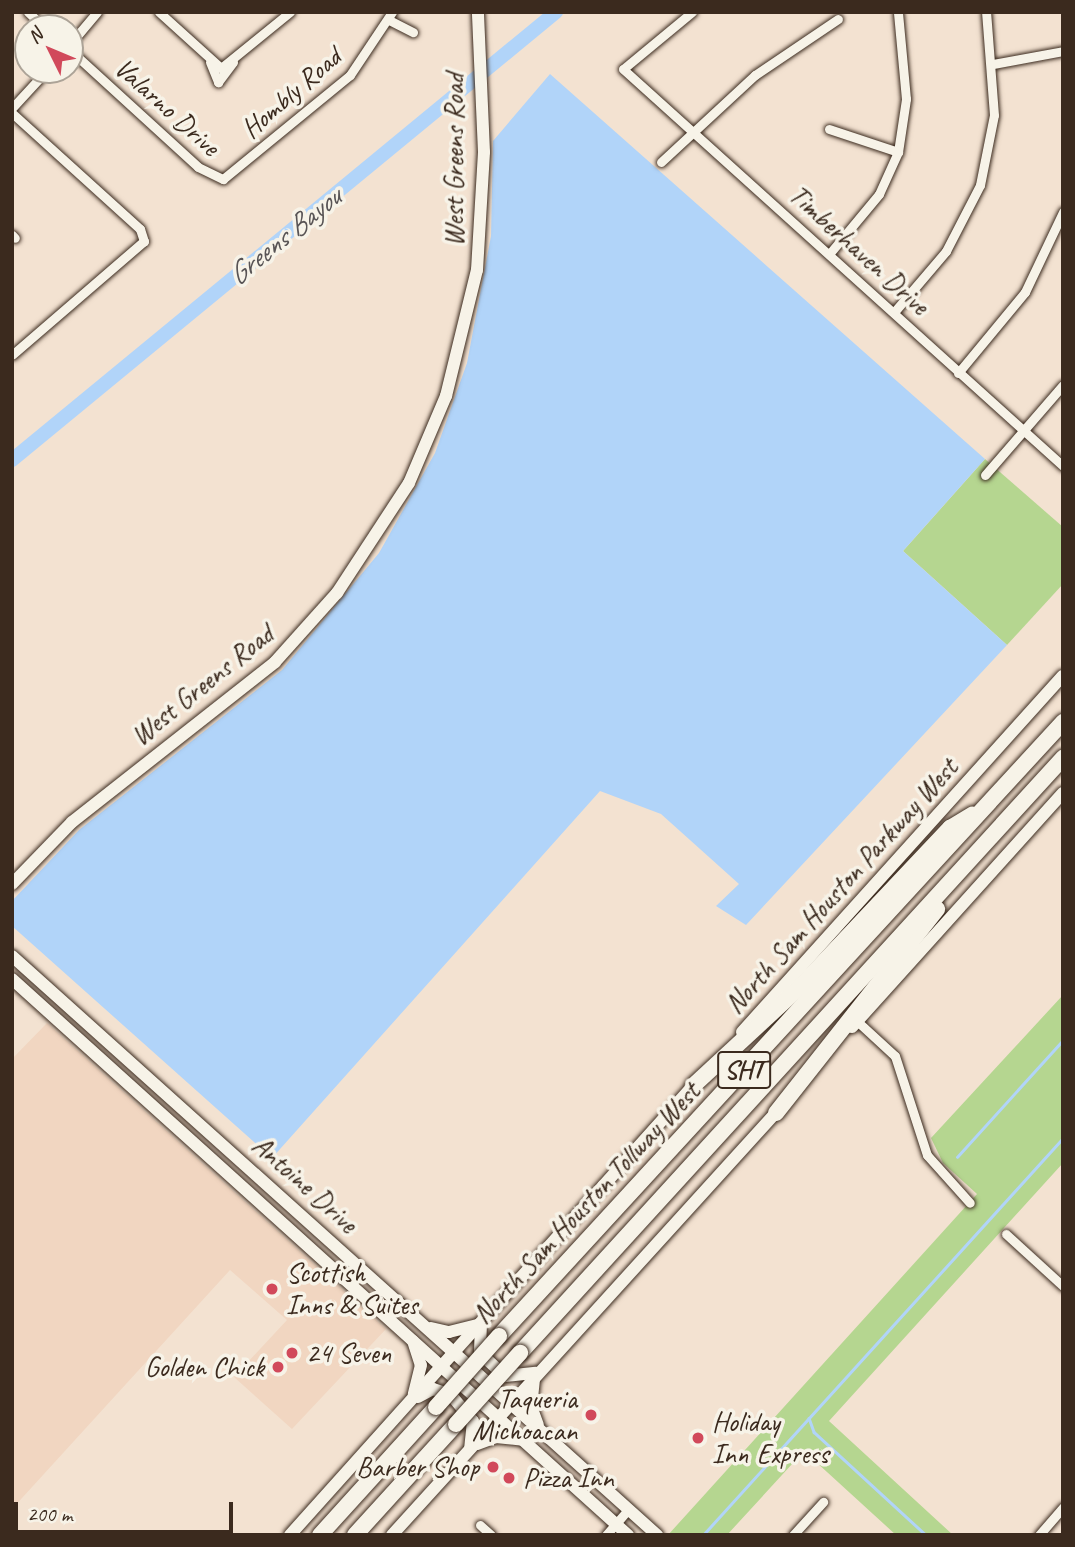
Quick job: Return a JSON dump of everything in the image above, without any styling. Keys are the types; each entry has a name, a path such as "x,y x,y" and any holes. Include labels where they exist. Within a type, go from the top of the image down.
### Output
{"highway":[{"name":"North Sam Houston Tollway West","path":"320,1535 499,1336 1063,722"},
{"name":"North Sam Houston Tollway West","path":"355,1535 1063,744"},
{"name":"North Sam Houston Tollway West","path":"723,1127 1063,758"},
{"path":"693,1086 800,987 950,828 989,804"},
{"path":"776,1113 919,933 970,860"}],"main road":[{"name":"West Greens Road","path":"12,884 72,822 275,662 337,593 391,516 433,432 471,306 483,201 478,12"},
{"name":"North Sam Houston Parkway West","path":"290,1535 1063,677"},
{"path":"392,1535 1063,793"},
{"name":"Antoine Drive","path":"12,956 74,1008 657,1535"},
{"name":"Antoine Drive","path":"12,979 62,1020 628,1535"},
{"path":"62,1020 74,1008"},
{"path":"156,1105 167,1092"},
{"path":"247,1188 259,1175"},
{"path":"340,1272 352,1259"},
{"path":"427,1327 449,1332 481,1323 480,1353 505,1376 521,1379 537,1374"},
{"path":"411,1336 421,1365 411,1401"},
{"path":"537,1374 531,1406 540,1429"},
{"path":"411,1401 433,1389 451,1395 473,1421 470,1448"},
{"path":"470,1448 496,1437 525,1441"}],"street":[{"path":"84,27 97,12"},
{"path":"159,12 210,62 221,68 233,62 290,12"},
{"name":"Timberhaven Drive","path":"692,12 623,69 895,311 958,373 1063,466"},
{"path":"830,253 879,194 898,152 906,99 898,12"},
{"path":"895,311 947,251 974,201 990,145 993,64 986,12"},
{"path":"390,16 413,32"},
{"name":"Hombly Road","path":"237,169 356,68 390,16"},
{"path":"661,162 691,130 775,59 838,19"},
{"path":"993,64 1063,51"},
{"name":"Valarno Drive","path":"84,63 211,177 223,179 237,169"},
{"path":"12,355 140,250 140,229 12,110 35,84"},
{"path":"829,129 898,152"},
{"path":"958,373 1025,292 1063,212"},
{"path":"985,475 1063,385"},
{"path":"858,1021 895,1056 927,1156 970,1203"},
{"path":"1006,1234 1063,1286"},
{"path":"793,1535 823,1502"},
{"path":"1039,1535 1063,1507"},
{"path":"606,1535 629,1509"},
{"path":"480,1525 491,1535"}],"shaded area":[{"path":"47,1023 386,1329 292,1429 234,1377 287,1320 230,1270 12,1509 12,1059"}],"green space":[{"path":"985,459 1063,527 1063,584 1007,645 903,551"},
{"path":"1063,995 1063,1163 829,1421 953,1535 896,1535 804,1451 727,1535 668,1535 977,1194 943,1163 931,1138"}],"water":[{"path":"550,74 985,459 903,551 1007,645 746,925 716,906 739,884 661,814 600,791 272,1158 12,926 12,901 79,830 282,670 379,553 435,453 467,363 491,236 493,141"}],"waterway":[{"name":"Greens Bayou","path":"12,460 556,12"},
{"path":"957,1157 1063,1040"},
{"path":"703,1535 1063,1138"},
{"path":"809,1418 814,1432 926,1535"}],"place":[{"name":"Scottish Inns & Suites","path":"272,1289"},
{"name":"24 Seven","path":"292,1353"},
{"name":"Golden Chick","path":"278,1367"},
{"name":"Taqueria Michoacan","path":"591,1415"},
{"name":"Holiday Inn Express","path":"698,1438"},
{"name":"Barber Shop","path":"493,1467"},
{"name":"Pizza Inn","path":"509,1478"}]}
